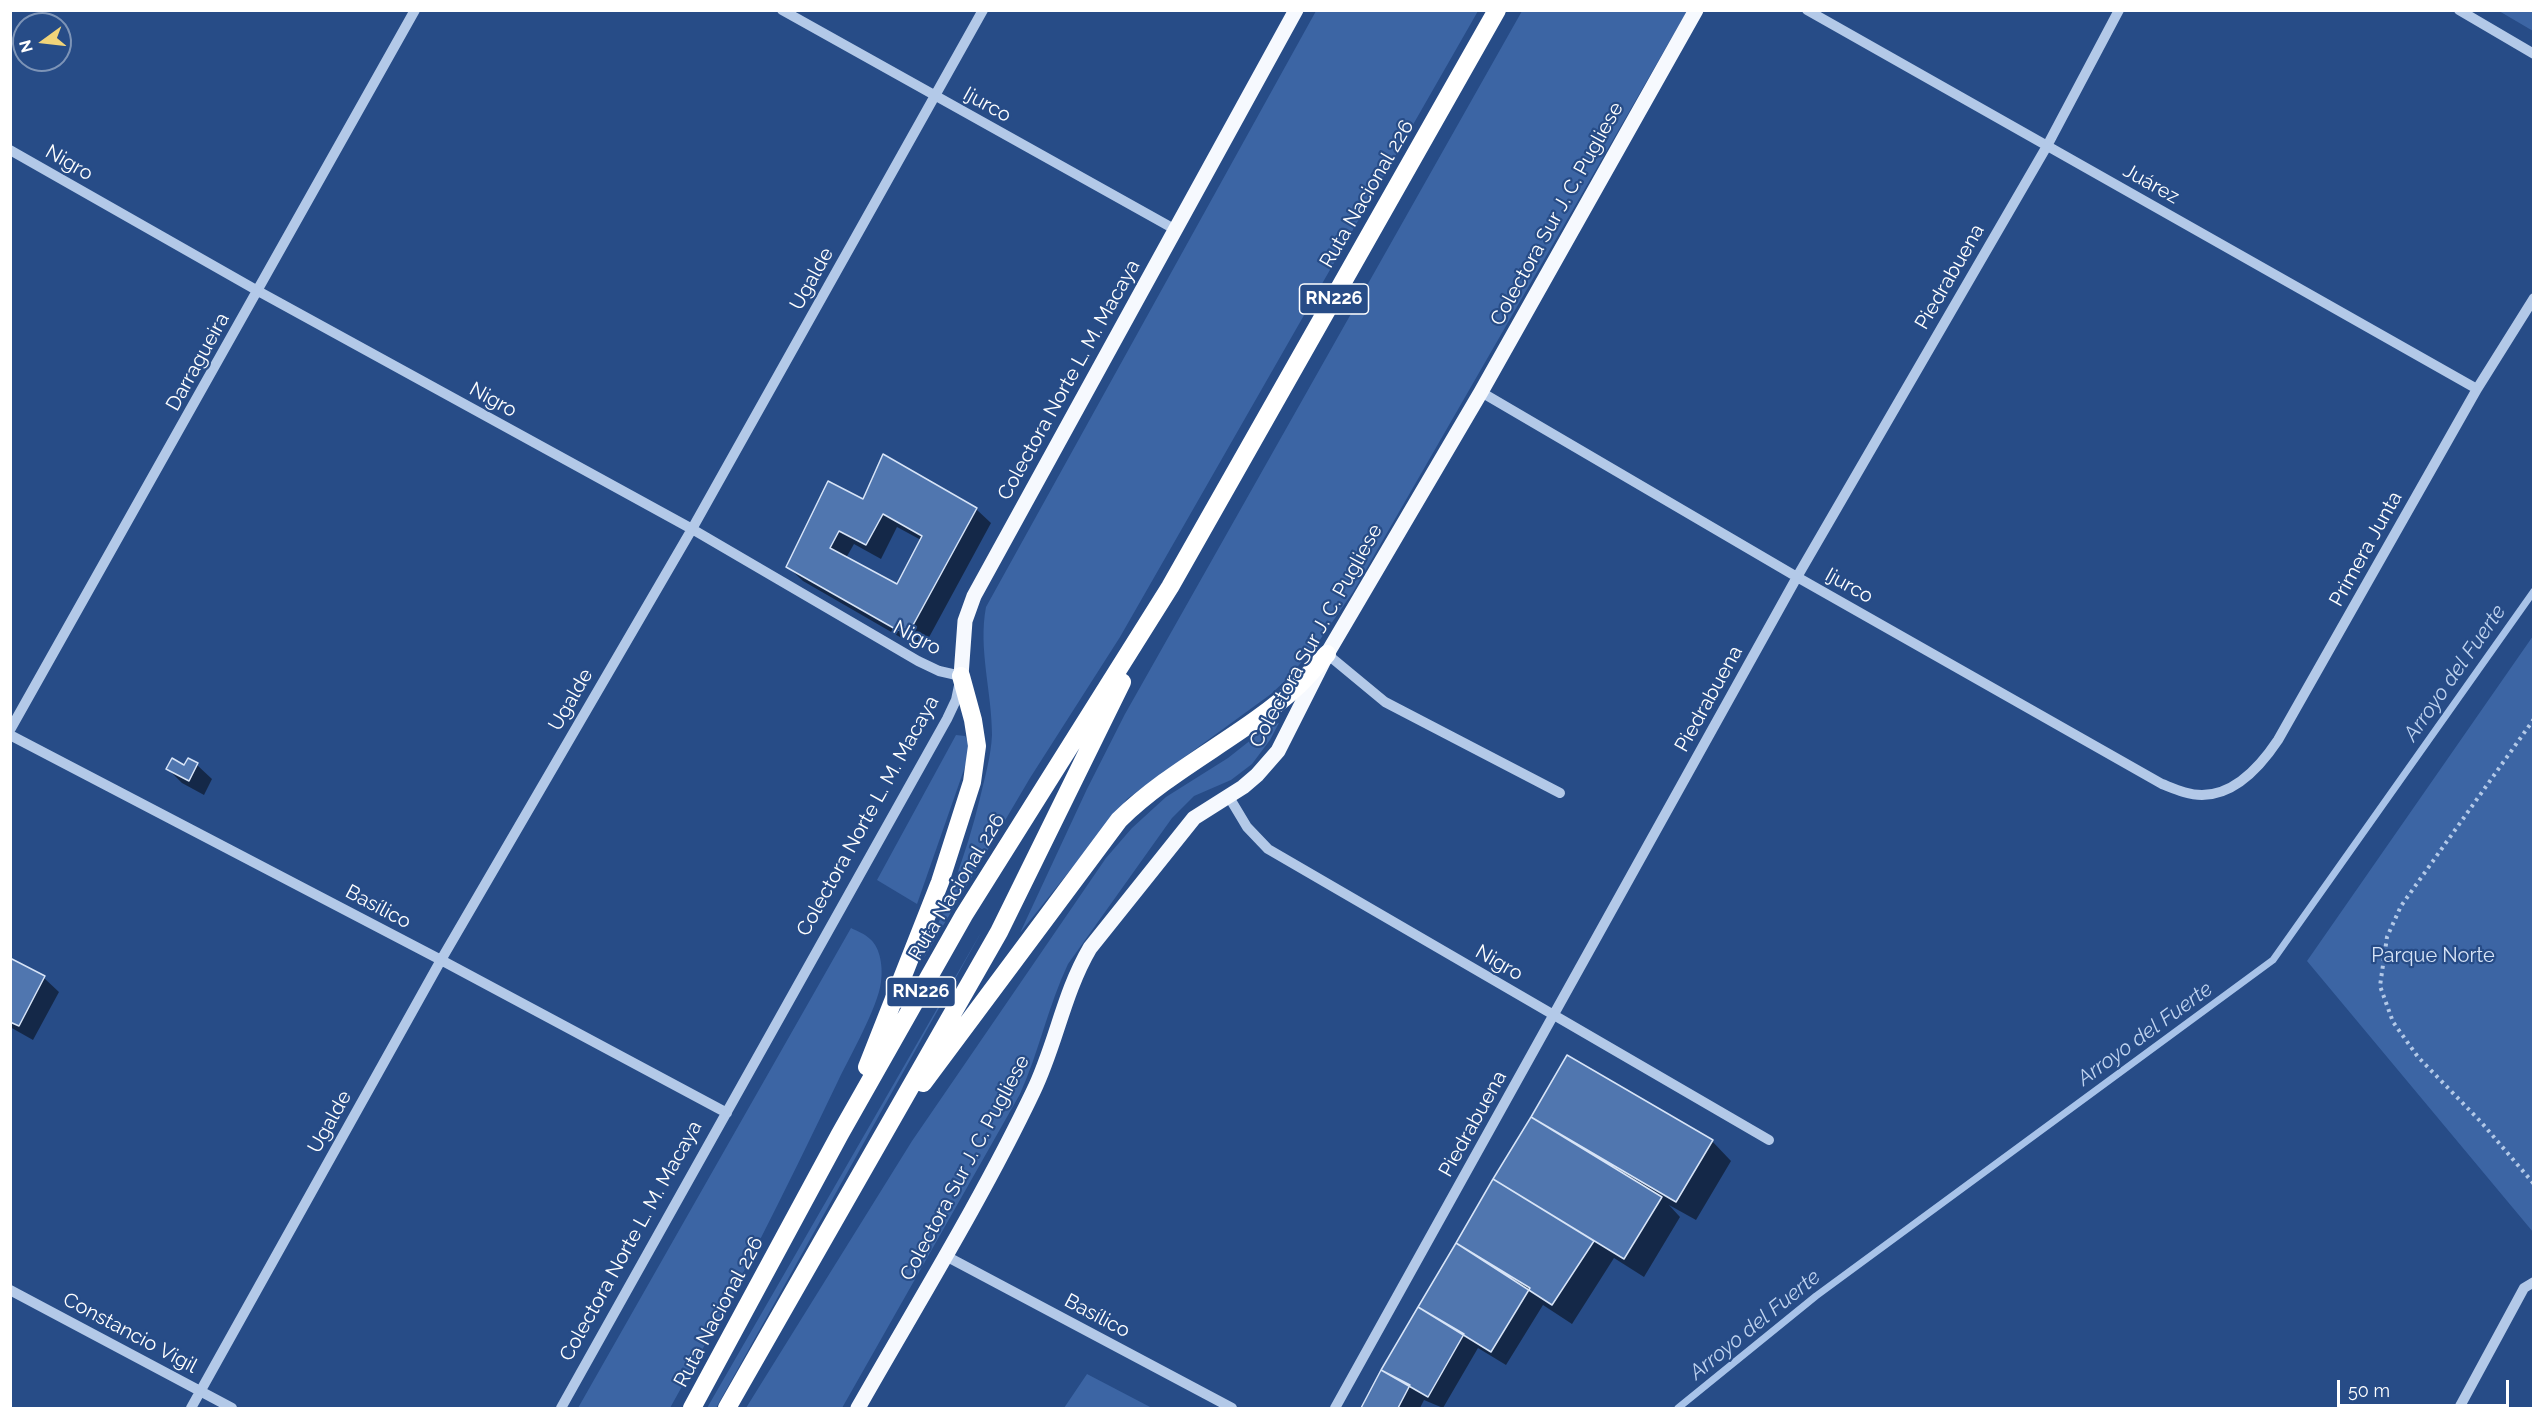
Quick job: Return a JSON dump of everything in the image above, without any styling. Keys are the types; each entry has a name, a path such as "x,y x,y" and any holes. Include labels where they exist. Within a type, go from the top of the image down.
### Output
{"highway":[{"name":"Ruta Nacional 226","path":"693,1408 840,1134 964,915 1170,587 1497,10"},
{"name":"Ruta Nacional 226","path":"727,1408 999,932 1170,587"},
{"path":"873,1149 1119,820 1152,790 1279,701 1299,685 1327,654"},
{"path":"840,1134 927,915 972,782 977,746 974,720 961,676"}],"main road":[{"name":"Colectora Norte L. M. Macaya","path":"961,676 965,621 974,596 1296,10"},
{"name":"Colectora Sur J. C. Pugliese","path":"858,1408 1034,1090 1076,972 1090,948 1181,831 1194,818 1229,797 1257,775 1278,751 1327,654 1481,392 1696,10"}],"street":[{"name":"Darragueira","path":"10,730 416,10"},
{"name":"Ijurco","path":"782,10 1176,230"},
{"name":"Ugalde","path":"191,1408 441,960 692,529 984,10"},
{"name":"Juárez","path":"1807,10 2476,388"},
{"name":"Piedrabuena","path":"1335,1408 1797,577 2047,146 2119,10"},
{"path":"2459,10 2534,54"},
{"name":"Nigro","path":"10,150 258,291 692,529 918,661 939,671 961,676"},
{"name":"Primera Junta","path":"2207,795 2228,789 2250,774 2265,759 2278,740 2476,388 2534,298"},
{"name":"Ijurco","path":"1481,392 1797,577 2162,784 2191,794 2207,795"},
{"path":"1327,654 1385,702 1560,793"},
{"name":"Colectora Norte L. M. Macaya","path":"561,1408 947,719 956,700 961,676"},
{"name":"Basílico","path":"10,735 441,960 727,1113"},
{"name":"Nigro","path":"1229,797 1247,827 1268,849 1769,1140"},
{"name":"Basílico","path":"944,1255 1232,1408"},
{"path":"2459,1408 2524,1288 2534,1282"},
{"name":"Constancio Vigil","path":"10,1290 232,1408"}],"path":[{"path":"2534,719 2401,906 2387,937 2380,987 2393,1022 2418,1056 2481,1122 2534,1184"}],"green space":[{"path":"1316,11 1478,11 1120,637 1030,778 924,958 962,859 975,819 989,759 992,735 984,655 986,607"},
{"path":"1522,11 1687,11 1353,592 1317,644 1271,694 1127,799 1020,933 1087,789 1125,714"},
{"path":"2499,11 2533,11 2533,31"},
{"name":"Parque Norte","path":"2533,636 2533,1232 2307,961"},
{"path":"1279,723 1270,740 1252,764 1231,780 1194,796 1172,818 1068,964 1020,1094 842,1408 746,1408 912,1141 1106,858 1132,828 1166,797 1228,758 1266,728"},
{"path":"956,735 965,736 969,744 967,761 917,904 877,880"},
{"path":"851,928 870,939 879,953 882,977 875,1004 757,1246 670,1408 578,1408"},
{"path":"983,929 716,1408 707,1408"},
{"path":"1087,1374 1152,1408 1064,1408"}],"building":[{"path":"883,454 977,508 912,627 897,630 786,567 828,481 863,499","holes":["883,514 922,536 897,584 830,548 839,531 866,545"]},
{"path":"172,758 184,765 188,758 198,763 189,781 166,769"},
{"path":"10,958 45,976 19,1026 10,1022"},
{"path":"1567,1055 1713,1140 1676,1202 1531,1117"},
{"path":"1531,1117 1662,1197 1624,1259 1493,1179"},
{"path":"1493,1179 1594,1241 1552,1305 1456,1243"},
{"path":"1456,1243 1530,1288 1491,1352 1418,1307"},
{"path":"1418,1307 1464,1334 1428,1397 1381,1370"},
{"path":"1381,1370 1410,1385 1398,1408 1361,1408"}],"waterway":[{"name":"Arroyo del Fuerte","path":"1678,1408 1816,1296 2273,960 2534,591"}]}
